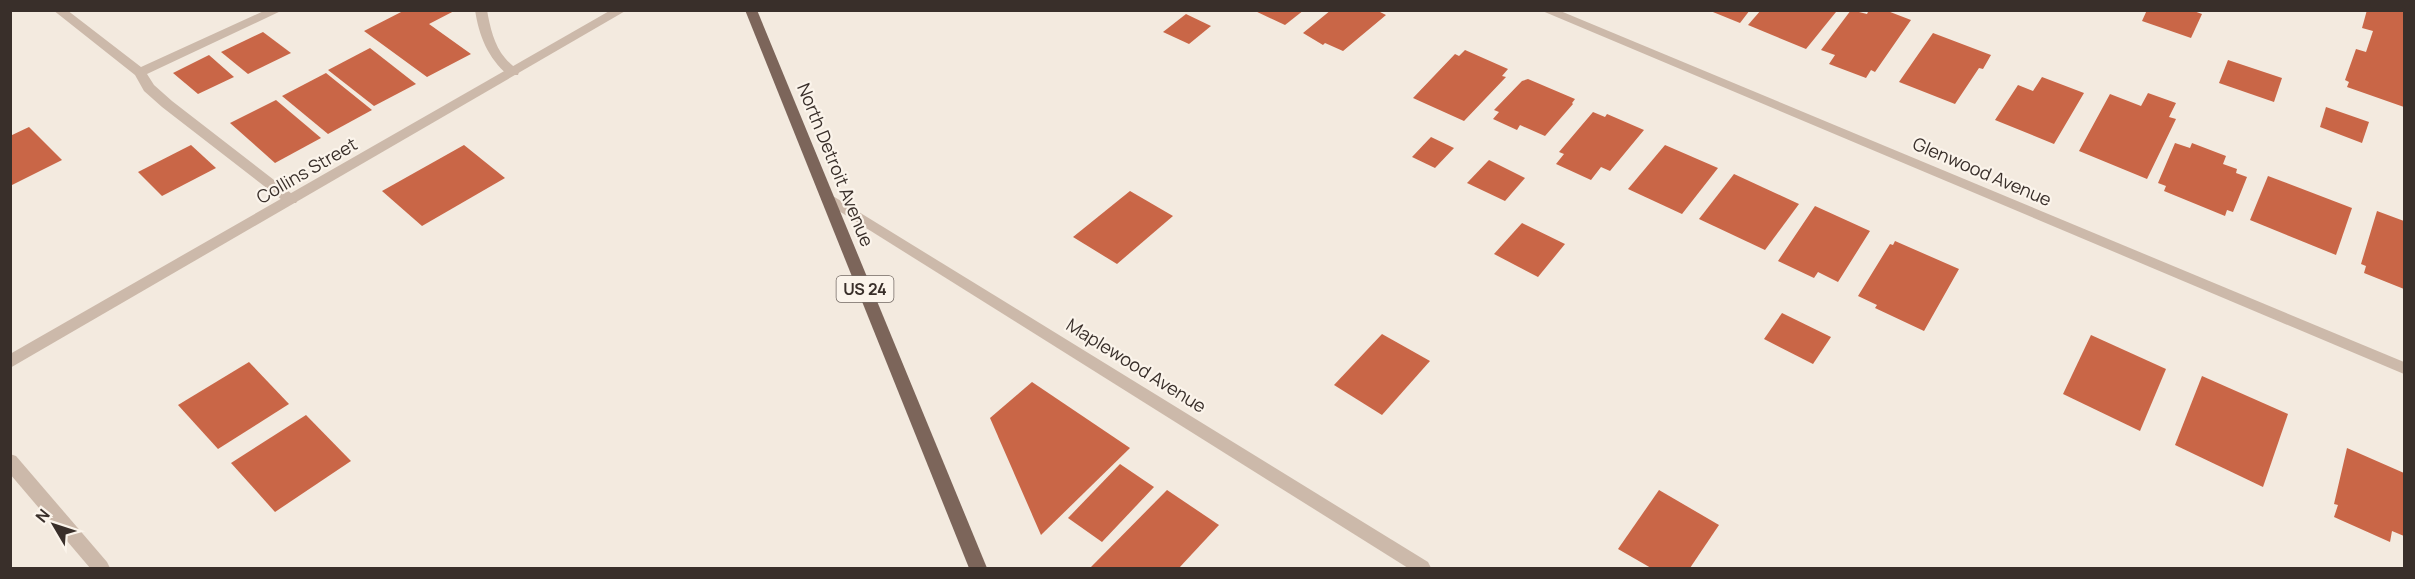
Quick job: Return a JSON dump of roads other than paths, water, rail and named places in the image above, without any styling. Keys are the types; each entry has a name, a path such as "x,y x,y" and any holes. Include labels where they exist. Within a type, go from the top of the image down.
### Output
{"main road":[{"name":"North Detroit Avenue","path":"751,10 978,568"}],"street":[{"path":"59,10 141,72 149,88 167,104 291,200"},
{"path":"141,72 277,10"},
{"path":"481,10 486,37 502,64 513,72"},
{"name":"Collins Street","path":"10,362 621,10"},
{"name":"Glenwood Avenue","path":"1546,10 2404,368"},
{"name":"Maplewood Avenue","path":"828,198 1422,568"},
{"path":"10,461 101,568"}]}
